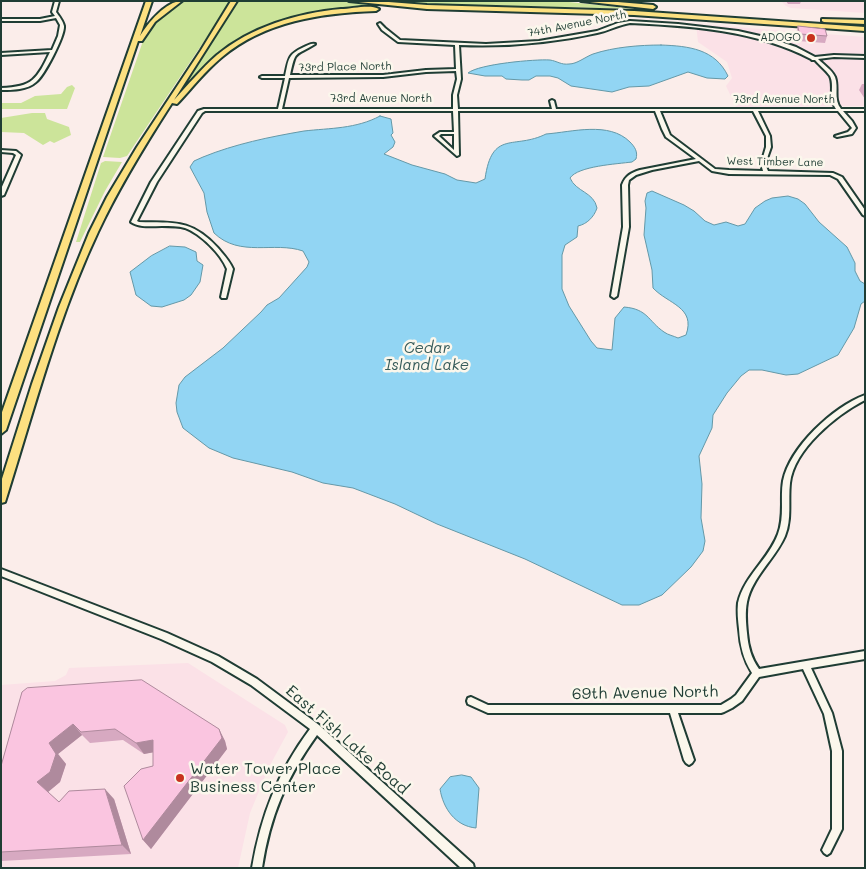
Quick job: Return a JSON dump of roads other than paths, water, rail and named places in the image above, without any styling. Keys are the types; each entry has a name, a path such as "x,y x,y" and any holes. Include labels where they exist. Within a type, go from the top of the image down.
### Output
{"highway":[{"path":"1,430 149,1"},
{"path":"131,56 153,21 178,1"},
{"path":"1,499 80,262 111,196 234,1"},
{"path":"352,1 404,6 634,13 865,30"},
{"path":"584,1 865,22"},
{"path":"144,143 183,94 221,55 240,41 268,29 314,16 358,10 500,9"}],"street":[{"path":"1,90 23,87 35,82 41,75 62,29 62,25 53,10 57,1"},
{"path":"1,20 40,20 57,17"},
{"name":"74th Avenue North","path":"380,24 383,29 399,41 486,45 539,42 598,32 625,23 733,31 763,38 813,59 832,76 835,84 834,100 839,110"},
{"path":"456,133 440,133 436,136 457,155 455,95 458,83 457,43"},
{"path":"280,109 294,54 313,44"},
{"path":"1,54 53,51"},
{"path":"813,59 834,56 865,57"},
{"name":"73rd Place North","path":"262,77 383,76 426,71 458,70"},
{"path":"552,101 554,109"},
{"name":"73rd Avenue North","path":"224,297 230,269 226,260 202,234 184,225 138,224 134,222 154,182 201,111 209,109 865,110"},
{"name":"West Timber Lane","path":"657,110 666,134 699,160 717,171 831,174 840,178 865,214"},
{"path":"755,110 769,139 770,146 763,164 766,172"},
{"path":"837,136 850,133 854,128 839,110"},
{"path":"1,151 14,152 19,155 1,195"},
{"path":"614,296 626,227 625,185 627,179 642,170 699,160"},
{"path":"865,397 844,410 797,453 787,479 787,509 782,535 743,598 742,608 744,646 747,656 758,673 865,655"},
{"name":"East Fish Lake Road","path":"2,572 164,636 215,659 254,682 316,728 469,868"},
{"path":"805,665 828,714 838,751 837,830 826,850"},
{"name":"69th Avenue North","path":"471,701 488,709 708,710 728,706 742,696 751,679 758,673"},
{"path":"673,710 689,760"},
{"path":"257,868 260,844 273,800 293,759 316,728"}],"water":[{"path":"661,45 681,46 700,51 716,60 728,76 725,79 707,78 688,72 649,86 629,87 612,92 571,86 558,78 550,76 536,76 529,80 522,80 468,73 483,67 520,61 550,60 572,64 593,54 610,50"},
{"name":"Cedar Island Lake","path":"380,116 391,119 393,133 391,135 395,142 393,147 384,154 412,165 445,174 457,180 476,183 485,179 488,163 493,153 499,147 546,134 590,129 601,130 621,136 632,144 637,154 636,159 632,162 589,168 574,174 570,178 576,186 589,195 597,208 590,220 578,226 577,237 565,245 562,255 562,289 569,306 597,348 612,350 615,318 624,307 643,313 667,334 678,338 686,335 688,326 684,312 653,288 652,270 644,235 647,193 652,191 684,205 705,221 714,225 726,222 738,226 745,224 755,208 765,201 788,196 798,199 805,204 819,222 847,247 855,263 855,271 860,281 865,284 865,301 861,304 854,328 838,355 798,374 786,375 762,370 749,370 741,376 727,393 713,415 712,428 699,456 702,484 701,518 705,541 703,551 691,567 662,595 639,605 622,605 525,559 353,488 323,483 292,472 233,458 209,448 183,428 176,403 179,385 185,377 223,348 267,305 279,298 307,267 309,262 303,251 292,248 246,247 224,241 214,233 207,212 204,193 190,167 194,161 215,152 265,138 304,131 352,126"},
{"path":"170,246 185,247 196,252 197,261 203,265 200,282 191,295 184,300 162,307 151,306 136,295 130,272 151,256"},
{"path":"462,775 471,777 479,788 476,828 462,824 451,815 444,803 440,789 450,777"}],"place":[{"name":"ADOGO","path":"811,38"},
{"name":"Water Tower Place Business Center","path":"180,778"}]}
